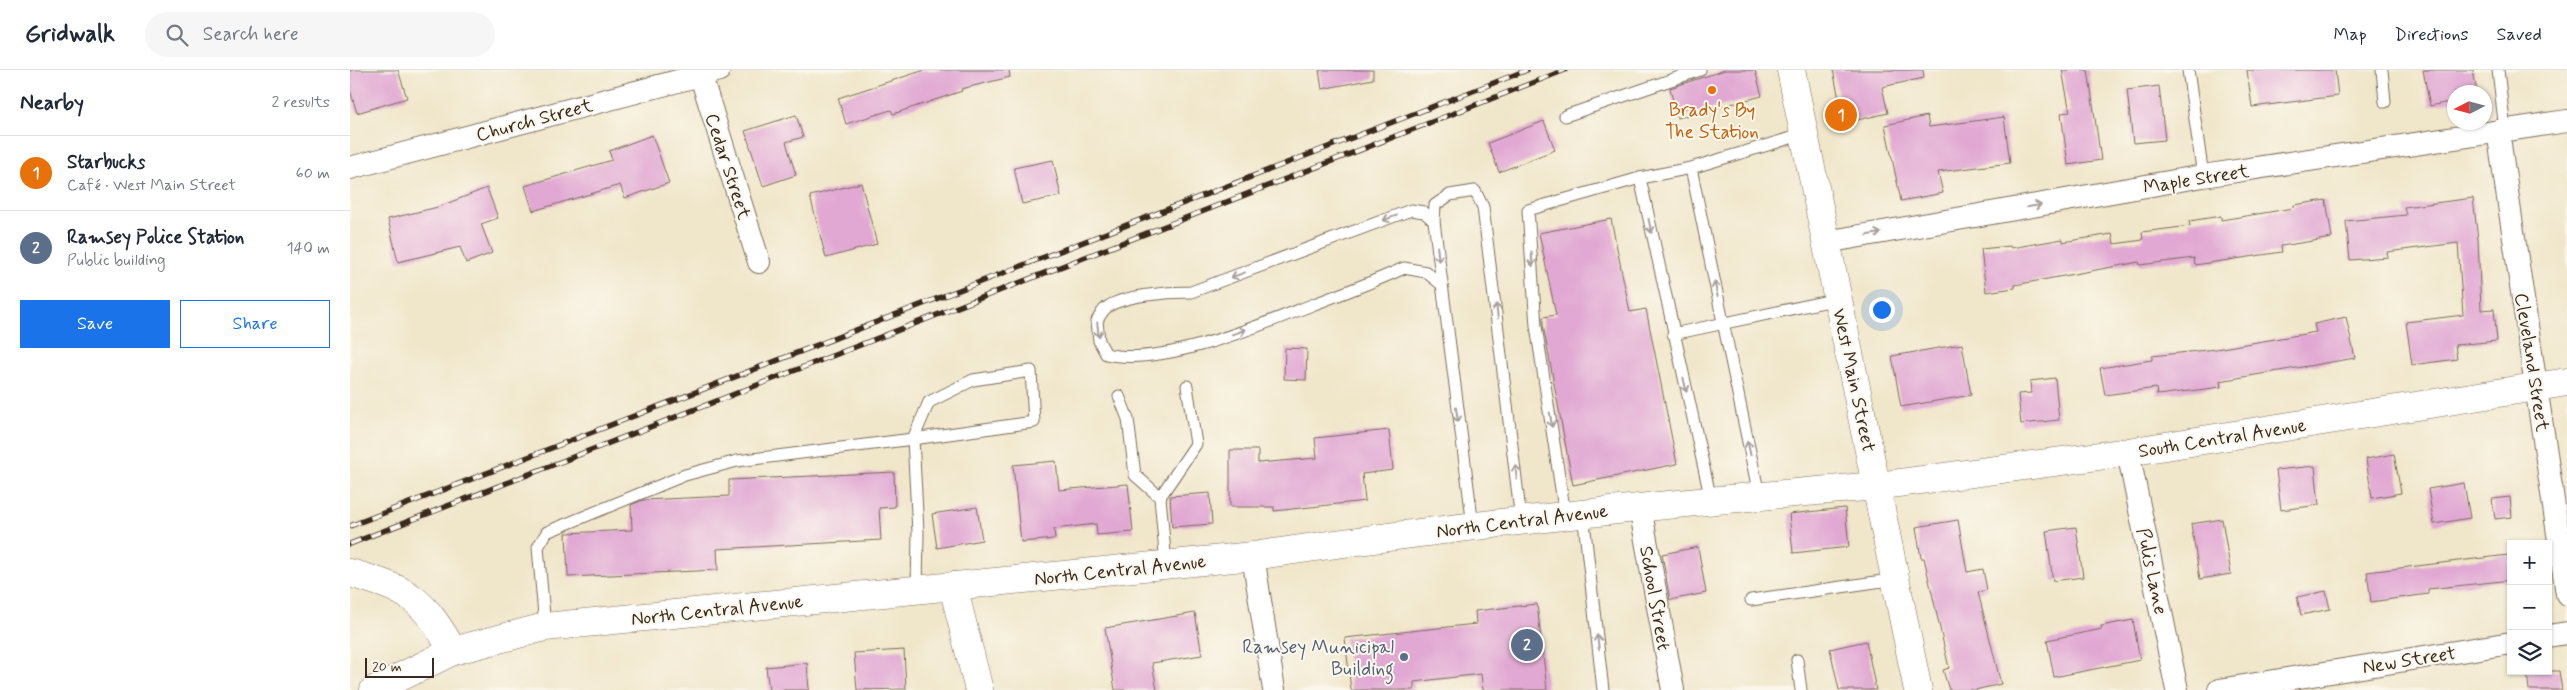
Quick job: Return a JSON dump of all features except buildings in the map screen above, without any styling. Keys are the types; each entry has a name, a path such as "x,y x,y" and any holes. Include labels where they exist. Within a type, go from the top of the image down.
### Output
{"main road":[{"name":"West Main Street","path":"1791,70 1918,690"},
{"name":"South Central Avenue","path":"1877,486 2128,452 2567,382"},
{"name":"North Central Avenue","path":"374,690 453,651 545,627 917,588 1253,556 1473,526 1640,507 1877,486"},
{"path":"350,573 402,590 422,605 436,621 453,651"},
{"path":"953,586 979,690"}],"street":[{"name":"Church Street","path":"350,168 706,72"},
{"name":"Cedar Street","path":"706,72 759,262"},
{"name":"Maple Street","path":"1826,242 2203,176 2567,121"},
{"name":"Cleveland Street","path":"2501,131 2567,594"},
{"name":"Pulis Lane","path":"2128,452 2178,690"},
{"name":"School Street","path":"1640,507 1672,690"},
{"path":"1253,556 1274,690"},
{"path":"2552,635 2567,633"},
{"name":"New Street","path":"2219,690 2507,643"}],"lane":[{"path":"1566,116 1700,70"},
{"path":"2188,70 2203,176"},
{"path":"2382,70 2385,102"},
{"name":"Cleveland Street","path":"2498,70 2501,131"},
{"path":"1603,690 1574,514 1536,326 1528,210 1640,178 1691,168 1804,134"},
{"path":"1691,168 1759,495"},
{"path":"1640,178 1711,500"},
{"path":"1473,526 1434,221 1435,205 1450,195 1475,191 1483,207 1521,520"},
{"path":"1434,221 1424,212 1411,210 1191,292 1166,292 1127,299 1106,308 1097,321 1099,341 1106,354 1120,357 1150,355 1221,338 1276,319 1404,268 1426,272 1441,284"},
{"path":"1673,334 1838,299"},
{"path":"545,627 538,547 547,532 685,475 737,461 913,439 1034,422 1031,371 973,380 929,402 913,439 918,532 917,588"},
{"path":"1166,564 1160,497 1196,444 1187,386"},
{"path":"1119,396 1128,419 1135,475 1160,497"},
{"path":"1750,600 1896,579"},
{"path":"1797,660 1801,690"}],"railway":[{"path":"350,526 1527,70"},
{"path":"350,544 1565,70"}],"place":[{"name":"Brady's By The Station","path":"1712,90"},
{"name":"Starbucks","path":"1841,115"},
{"name":"Ramsey Police Station","path":"1527,645"},
{"name":"Ramsey Municipal Building","path":"1404,657"}]}
